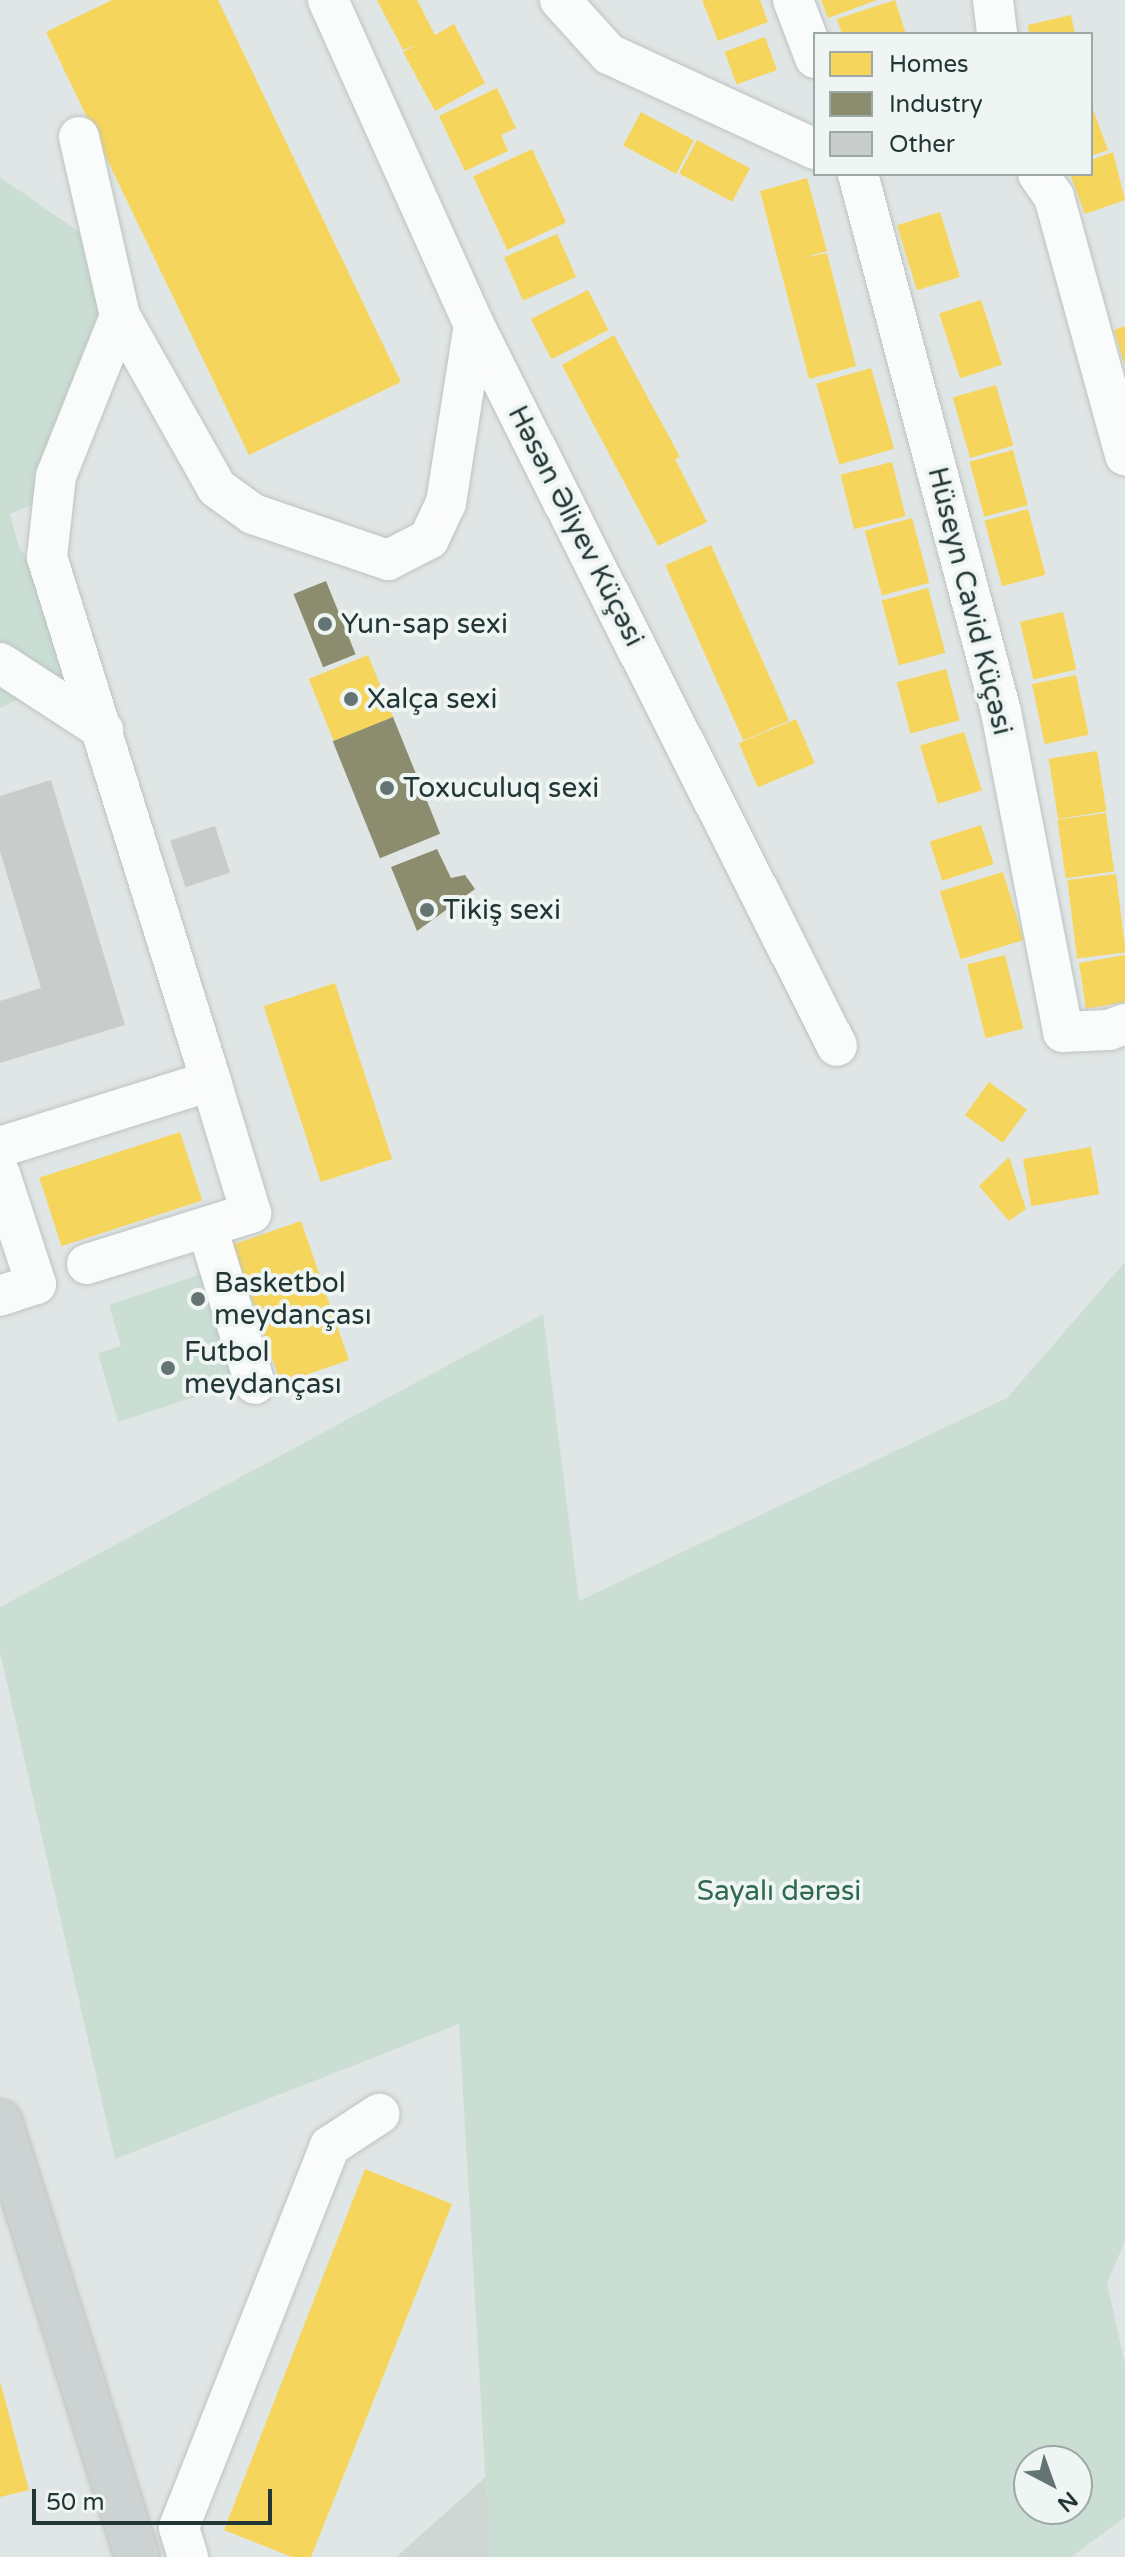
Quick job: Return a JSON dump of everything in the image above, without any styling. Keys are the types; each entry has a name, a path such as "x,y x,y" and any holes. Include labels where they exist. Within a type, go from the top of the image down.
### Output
{"main road":[{"path":"0,2122 137,2557"}],"street":[{"name":"Həsən Əliyev Küçəsi","path":"328,0 474,325 837,1046"},
{"path":"560,0 609,54 813,148"},
{"path":"793,0 813,53"},
{"path":"993,0 997,32"},
{"path":"79,137 120,316 217,488 253,514 388,560 429,539 446,503 474,325"},
{"name":"Hüseyn Cavid Küçəsi","path":"859,176 1001,712 1063,1032 1109,1030 1125,1024"},
{"path":"1039,176 1054,197 1125,455"},
{"path":"87,1264 251,1213 47,557 56,476 120,316"},
{"path":"0,663 103,730"},
{"path":"0,1147 211,1081"},
{"path":"0,1174 36,1284 0,1296"},
{"path":"207,1227 255,1384"},
{"path":"188,2557 179,2527 330,2146 379,2114"}],"shaded area":[{"path":"487,2476 490,2557 396,2557"}],"green space":[{"path":"0,177 105,250 96,357 40,502 10,514 19,547 52,599 64,677 0,708"},
{"name":"Sayalı dərəsi","path":"1125,1262 1125,2241 1107,2283 1125,2364 1125,2517 1071,2557 490,2557 459,2024 115,2159 0,1652 0,1607 543,1314 579,1601 1007,1398"},
{"name":"Futbol meydançası","path":"204,1273 238,1383 118,1422 98,1353 121,1346 109,1305"}],"building: Homes":[{"path":"112,0 218,0 401,382 249,455 46,32"},
{"path":"377,0 417,0 435,35 454,24 485,83 435,111 403,52 416,45 403,50"},
{"path":"702,0 760,0 768,22 718,41"},
{"path":"821,0 877,0 828,18"},
{"path":"895,0 905,32 841,32 837,19"},
{"path":"1071,15 1075,32 1029,32 1028,25"},
{"path":"765,37 777,70 737,85 725,52"},
{"path":"497,88 516,128 501,135 508,151 465,171 439,116"},
{"path":"1093,109 1108,150 1093,155"},
{"path":"641,112 694,140 676,174 623,146"},
{"path":"697,140 750,168 732,202 679,174"},
{"path":"532,149 566,222 507,250 473,176"},
{"path":"1113,152 1125,200 1085,214 1071,176 1093,176 1093,159"},
{"path":"807,178 827,251 802,258 827,253 856,366 809,379 760,191"},
{"path":"940,212 960,277 917,290 897,225"},
{"path":"557,234 576,277 523,301 504,258"},
{"path":"588,290 608,330 551,359 531,319"},
{"path":"981,300 1002,365 960,378 939,314"},
{"path":"1125,326 1125,363 1124,364 1114,330"},
{"path":"614,335 680,457 675,459 707,522 658,546 562,365"},
{"path":"871,368 894,449 839,464 816,384"},
{"path":"996,385 1013,446 970,458 953,397"},
{"path":"1013,450 1028,505 984,517 970,462"},
{"path":"892,462 906,516 854,529 841,475"},
{"path":"1028,509 1046,575 1002,586 985,521"},
{"path":"912,518 929,583 882,595 865,531"},
{"path":"711,545 789,720 743,741 665,565"},
{"path":"928,588 945,653 899,665 882,600"},
{"path":"1063,612 1076,669 1033,679 1020,622"},
{"name":"Xalça sexi","path":"368,655 393,717 334,741 309,679"},
{"path":"946,669 960,720 910,733 897,682"},
{"path":"1076,675 1089,735 1045,744 1032,684"},
{"path":"796,719 815,763 758,787 739,743"},
{"path":"964,732 982,790 938,804 920,745"},
{"path":"1097,751 1107,811 1058,819 1049,759"},
{"path":"1106,813 1114,871 1066,878 1057,820"},
{"path":"981,825 994,864 942,881 930,842"},
{"path":"1003,872 1024,940 961,959 940,891"},
{"path":"1116,874 1125,952 1077,958 1067,880"},
{"path":"1005,955 1023,1029 986,1038 967,964"},
{"path":"1125,955 1125,1002 1086,1009 1079,963"},
{"path":"335,983 392,1159 321,1182 264,1006"},
{"path":"989,1082 1027,1110 1003,1143 965,1115"},
{"path":"180,1132 202,1200 61,1246 39,1178"},
{"path":"1091,1147 1099,1194 1031,1206 1023,1159"},
{"path":"1009,1157 1026,1209 1009,1221 979,1186"},
{"path":"301,1221 349,1360 281,1383 233,1244"},
{"path":"365,2169 452,2204 311,2557 292,2557 224,2530"},
{"path":"0,2381 29,2490 0,2497"}],"building: Industry":[{"name":"Yun-sap sexi","path":"326,581 356,654 323,667 294,594"},
{"name":"Toxuculuq sexi","path":"393,717 440,834 380,858 333,741"},
{"name":"Tikiş sexi","path":"437,849 451,878 465,875 475,889 417,931 391,867"}],"building: Other":[{"path":"51,780 125,1025 0,1063 0,1001 41,988 0,851 0,796"},
{"path":"215,826 230,873 185,887 170,841"}],"place":[{"name":"Yun-sap sexi","path":"325,624"},
{"name":"Xalça sexi","path":"351,699"},
{"name":"Toxuculuq sexi","path":"387,788"},
{"name":"Tikiş sexi","path":"427,910"},
{"name":"Basketbol meydançası","path":"198,1299"},
{"name":"Futbol meydançası","path":"168,1368"}]}
